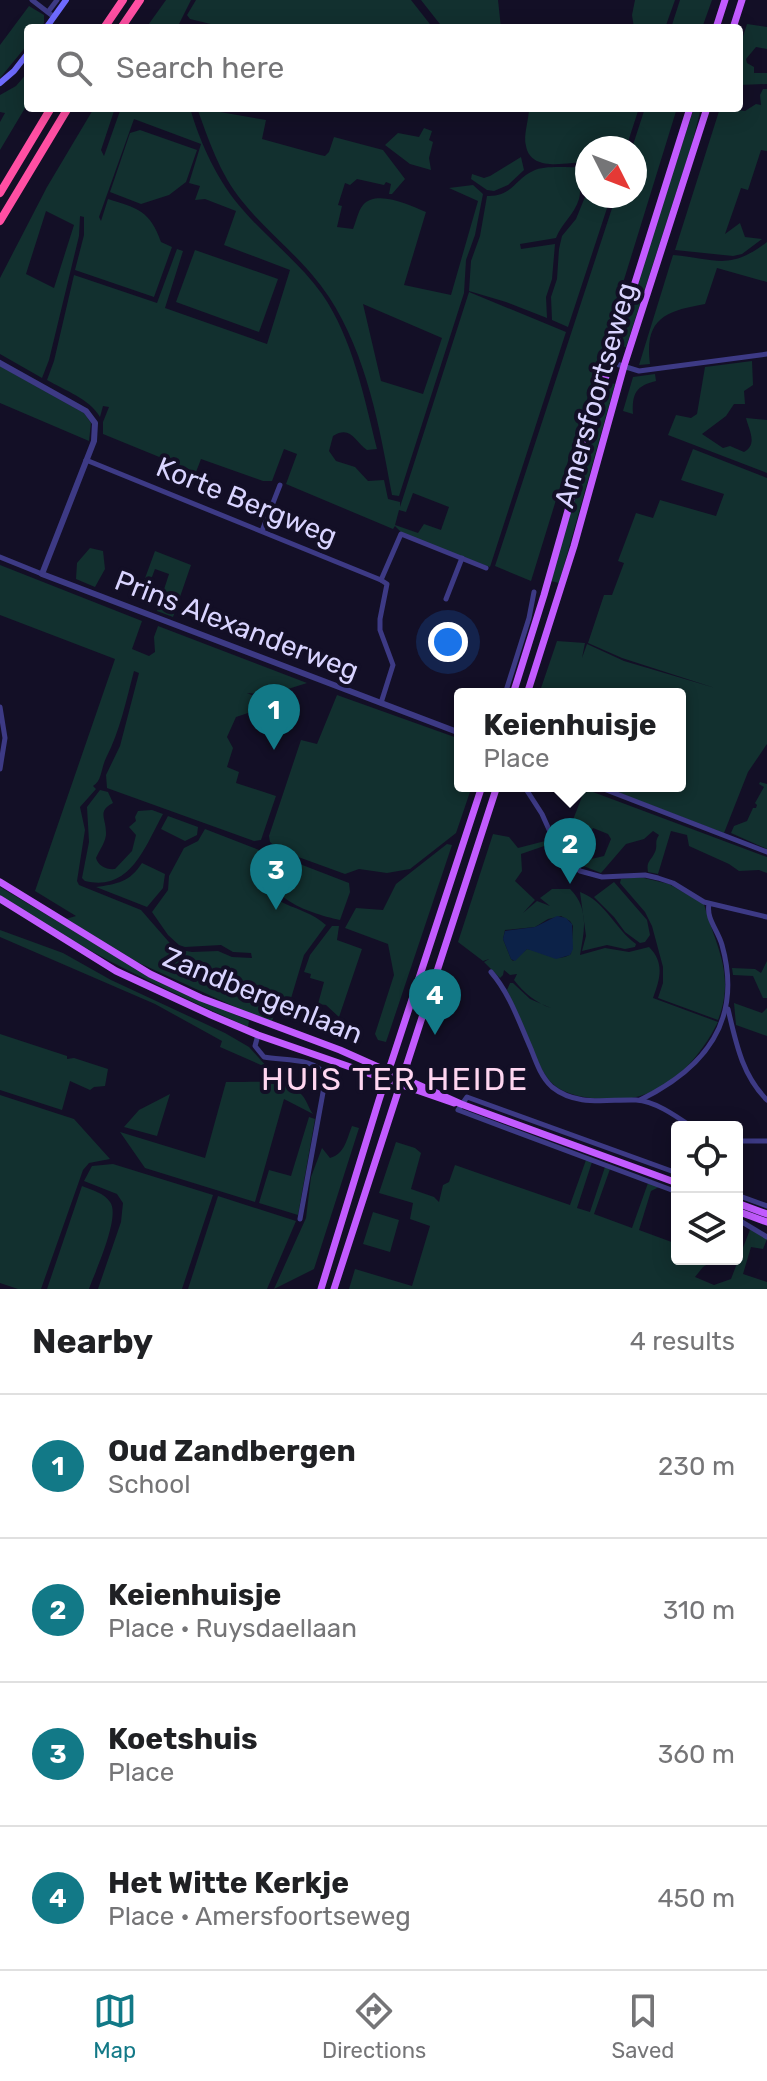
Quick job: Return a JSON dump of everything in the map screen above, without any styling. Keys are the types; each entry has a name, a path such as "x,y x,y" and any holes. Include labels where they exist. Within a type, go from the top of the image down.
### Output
{"highway":[{"path":"107,24 123,0"},
{"path":"124,24 140,0"},
{"path":"0,193 49,112"},
{"path":"0,221 66,112"}],"main road":[{"path":"47,24 51,14 66,0"},
{"path":"717,24 725,0"},
{"path":"734,24 742,0"},
{"path":"0,83 24,58"},
{"name":"Amersfoortseweg","path":"515,688 610,362 689,112"},
{"name":"Amersfoortseweg","path":"529,688 624,366 706,112"},
{"path":"321,1289 480,792"},
{"path":"334,1289 495,792"},
{"name":"Zandbergenlaan","path":"0,882 150,974 201,998 389,1071 461,1104"},
{"name":"Zandbergenlaan","path":"0,899 116,971 258,1035 400,1086 461,1104"},
{"path":"258,1035 264,1022"},
{"path":"461,1104 671,1181"},
{"path":"743,1205 767,1214"},
{"path":"743,1213 767,1222"}],"street":[{"path":"32,0 51,14 57,0"},
{"path":"610,362 639,371 767,354"},
{"path":"0,363 92,416 95,431 42,574"},
{"name":"Korte Bergweg","path":"86,460 381,580"},
{"path":"262,531 280,485"},
{"path":"381,704 393,665 380,630 387,584 381,580 401,534 486,568"},
{"name":"Prins Alexanderweg","path":"0,557 454,731"},
{"path":"446,599 462,558"},
{"path":"507,688 534,592"},
{"path":"0,707 5,738 0,769"},
{"path":"528,792 542,814 560,854 576,869 590,876 645,875 658,878 709,904 767,917"},
{"path":"612,792 767,852"},
{"path":"709,904 708,915 717,930 726,960 729,986 727,1008 738,1052 751,1084 767,1100"},
{"path":"491,972 505,991 540,1071 550,1086 586,1100 606,1103 638,1100 669,1084 691,1066 712,1039 727,1008"},
{"path":"258,1035 255,1046 264,1057 293,1059 323,1070 326,1076 300,1219"},
{"path":"671,1171 467,1097 458,1110 671,1190"},
{"path":"638,1100 683,1121"},
{"path":"743,1141 767,1141"},
{"path":"743,1197 767,1206"},
{"path":"743,1223 767,1237"}],"green space":[{"path":"166,0 191,0 179,24 149,24"},
{"path":"196,0 411,0 430,24 211,24 190,19 187,15"},
{"path":"421,0 498,0 501,24 440,24"},
{"path":"635,0 675,0 666,24 633,24"},
{"path":"680,0 712,0 703,24 672,24"},
{"path":"29,6 44,15 43,24 24,24 24,49 0,78 0,45"},
{"path":"747,24 767,27 767,49 756,47 746,59 754,67 754,73 767,73 767,84 743,85 743,36"},
{"path":"24,77 24,110 0,150 0,122 5,113 0,112 0,95 16,86"},
{"path":"763,89 767,89 767,151 761,150 748,190 741,188 725,234 740,223 745,237 762,239 742,254 733,256 675,250 719,112 743,112 756,104 761,105"},
{"path":"92,112 114,112 101,150 104,156 120,112 191,112 218,175 234,199 313,282 333,311 350,349 377,449 367,450 344,432 333,436 329,451 336,461 355,467 368,481 384,480 388,499 400,502 400,507 469,292 566,332 490,567 404,535 395,526 393,529 286,484 297,454 284,449 272,481 263,481 201,459 196,472 103,434 103,422 109,407 103,406 100,417 83,400 47,380 74,275 157,303 177,249 183,251 165,308 267,344 290,270 224,245 236,211 205,199 195,200 200,186 189,183 201,144 134,119 99,217 101,221 108,199 127,205 142,212 152,223 161,242 172,247 154,297 75,270 84,235 84,217 80,216 79,236 42,378 0,354 0,278 47,187","holes":["46,211 74,225 54,288 26,274","413,493 449,507 441,530 424,524 418,533 395,525 399,510 406,512"]},
{"path":"199,112 220,112 266,120 262,139 325,156 334,137 383,150 405,179 392,194 389,194 391,184 386,182 384,185 357,179 350,185 345,183 338,205 342,206 337,227 353,229 363,205 377,198 394,200 426,212 404,285 451,295 478,201 449,188 473,185 483,194 475,235 466,260 464,293 399,496 392,495 370,393 342,319 308,270 234,191 216,157","holes":["363,304 442,338 423,394 381,381"]},
{"path":"528,112 638,112 630,136 575,136 575,163 542,163 529,154 526,146"},
{"path":"644,112 676,112 647,205 647,136 636,136"},
{"path":"693,112 700,112 626,347 620,346 636,286"},
{"path":"424,128 432,131 429,140 433,142 429,158 431,170 410,164 385,145 398,133 419,137"},
{"path":"140,130 197,150 186,182 169,195 141,204 110,192 130,133"},
{"path":"521,157 524,170 508,185 494,191 487,190 471,179 472,174 484,178 490,176"},
{"path":"549,167 575,167 575,208 556,238 520,244 521,249 555,244 552,279 546,297 547,318 469,291 471,261 480,236 487,196 502,194 527,174"},
{"path":"580,208 607,208 568,327 552,320 551,297 557,279 562,236"},
{"path":"612,208 646,208 531,581 495,566"},
{"path":"767,242 767,282 717,268 705,304 679,310 661,319 651,336 650,364 639,365 673,255 732,260"},
{"path":"195,250 278,279 259,332 176,302"},
{"path":"752,361 753,385 744,391 745,404 734,404 726,416 702,434 723,448 730,446 744,452 752,441 746,418 767,420 767,473 668,435 676,415 691,418 697,414 705,367"},
{"path":"0,366 84,413 91,423 89,441 0,403"},
{"path":"655,374 656,381 644,385 637,392 633,414 623,411 633,377"},
{"path":"607,382 615,384 559,583 551,581"},
{"path":"693,449 767,478 767,744 748,772 724,833 617,792 686,792 686,688 541,688 557,641 585,643 582,658 587,644 624,661 715,688 622,658 588,643 604,595 612,595 624,563 618,561 636,513 653,518 660,500 716,516 724,494 681,480"},
{"path":"90,548 103,551 105,569 95,587 76,579 77,563"},
{"path":"155,551 191,565 173,617 157,611 169,574 155,569 150,582 144,581"},
{"path":"0,565 142,621 132,649 149,656 155,652 154,637 158,626 307,683 269,695 247,693 269,702 263,718 248,713 236,717 227,737 233,748 227,767 239,772 236,783 276,796 261,840 254,841 107,788 106,775 120,746 139,673 134,671 115,737 100,778 93,786 96,789 80,807 85,830 77,881 79,885 141,910 175,949 218,951 232,957 252,958 251,953 233,952 221,945 179,945 152,912 168,890 169,876 184,848 198,841 205,829 259,850 258,870 269,894 326,925 304,955 289,1005 279,1003 272,1021 268,1022 137,962 66,919 76,916 35,891 115,659 0,615"},
{"path":"337,695 454,737 454,792 470,792 456,833 410,869 387,873 359,869 345,874 279,850 270,842 269,836 301,740 317,744"},
{"path":"760,782 767,784 767,849 731,833 734,826 747,821 753,808 756,808 755,803 764,787"},
{"path":"100,790 108,792 113,803 104,812 106,835 96,858 106,868 115,869 132,851 136,835 129,827 136,821 138,811 152,810 163,814 134,864 114,880 101,883 82,878 89,842 87,807"},
{"path":"584,792 593,792 767,857 767,873 759,870 739,871 689,846 687,835 671,831 658,874 648,872 648,863 655,852 659,835 653,831 644,839 626,844 601,873 581,865 587,860 604,856 611,839 608,834 593,828 585,841 567,835"},
{"path":"168,816 198,827 197,835 185,841 161,829"},
{"path":"493,834 509,837 518,848 549,840 558,857 556,859 552,856 550,844 521,854 522,871 515,881 535,900 523,913 537,901 550,906 540,898 552,889 570,889 583,913 580,955 605,948 629,952 649,947 659,965 653,998 718,1022 694,1059 660,1088 624,1099 595,1099 570,1094 554,1085 541,1067 507,990 510,983 541,1004 514,980 517,974 510,975 504,970 500,978 484,962 489,959 483,961 458,942","holes":["561,916 573,926 571,954 560,958 527,949 513,961 511,959 503,939 505,930 535,927"]},
{"path":"447,844 452,845 386,1042 378,1040 375,1034 394,975 388,944 345,928 356,908 383,910 396,884"},
{"path":"266,851 349,883 350,892 340,920 300,907 278,892 265,869"},
{"path":"142,863 165,874 163,888 147,907 96,887 122,881"},
{"path":"640,877 669,884 704,904 724,974 725,988 718,1020 658,998 663,983 663,967 652,926 645,912 620,883 621,879"},
{"path":"614,882 647,920 650,935 645,942 640,943 625,932 594,897"},
{"path":"0,887 141,971 249,1021 248,1027 152,982 59,933 0,895"},
{"path":"580,892 603,908 636,944 635,947 625,949 607,945 582,951 586,936"},
{"path":"332,926 339,926 337,940 362,949 339,1017 326,1005 318,1004 324,982 310,978 311,974 304,972 310,955"},
{"path":"0,930 63,953 111,980 225,1033 249,1047 268,1068 220,1047 222,1041 155,1004 0,937"},
{"path":"767,961 767,998 763,998 753,976 733,975 732,968 755,969 761,973"},
{"path":"734,1003 762,1013 767,1008 767,1036 736,1025"},
{"path":"0,1034 67,1056 67,1059 74,1058 108,1069 105,1086 90,1090 70,1081 62,1110 0,1090"},
{"path":"226,1082 265,1082 293,1088 302,1095 313,1114 284,1099 255,1202 145,1168 120,1132 205,1158"},
{"path":"170,1094 157,1136 124,1127 139,1110"},
{"path":"0,1095 74,1119 110,1159 89,1163 83,1170 41,1289 18,1289 0,1283"},
{"path":"309,1117 315,1119 298,1215 259,1203 269,1170 291,1176"},
{"path":"352,1126 359,1128 314,1269 274,1289 306,1218 311,1177 322,1148 330,1158 335,1156 345,1145"},
{"path":"396,1142 421,1153 411,1189 434,1197 439,1202 443,1185 449,1182 455,1165 570,1205 586,1160 592,1162 577,1208 590,1212 605,1167 610,1169 594,1214 632,1228 648,1183 659,1187 651,1191 639,1230 671,1242 671,1265 706,1265 695,1277 714,1285 731,1279 736,1265 743,1265 743,1248 751,1227 767,1239 763,1249 751,1247 743,1274 767,1282 767,1289 349,1289 355,1269 412,1286 430,1226 410,1219 413,1203 379,1193"},
{"path":"113,1164 213,1195 182,1289 98,1289 121,1222 123,1203 117,1194 84,1181 92,1166"},
{"path":"82,1186 101,1194 113,1209 106,1244 89,1289 47,1289"},
{"path":"218,1196 296,1221 267,1289 188,1289"},
{"path":"373,1212 399,1220 390,1252 363,1244"}],"water":[{"path":"557,916 566,918 572,924 573,949 570,955 556,959 527,949 515,961 511,959 503,939 505,931 535,927"}],"place":[{"name":"Oud Zandbergen","path":"274,750"},
{"name":"Keienhuisje","path":"570,884"},
{"name":"Koetshuis","path":"276,910"},
{"name":"Het Witte Kerkje","path":"435,1035"}],"district":[{"name":"HUIS TER HEIDE","path":"395,1079"}]}
